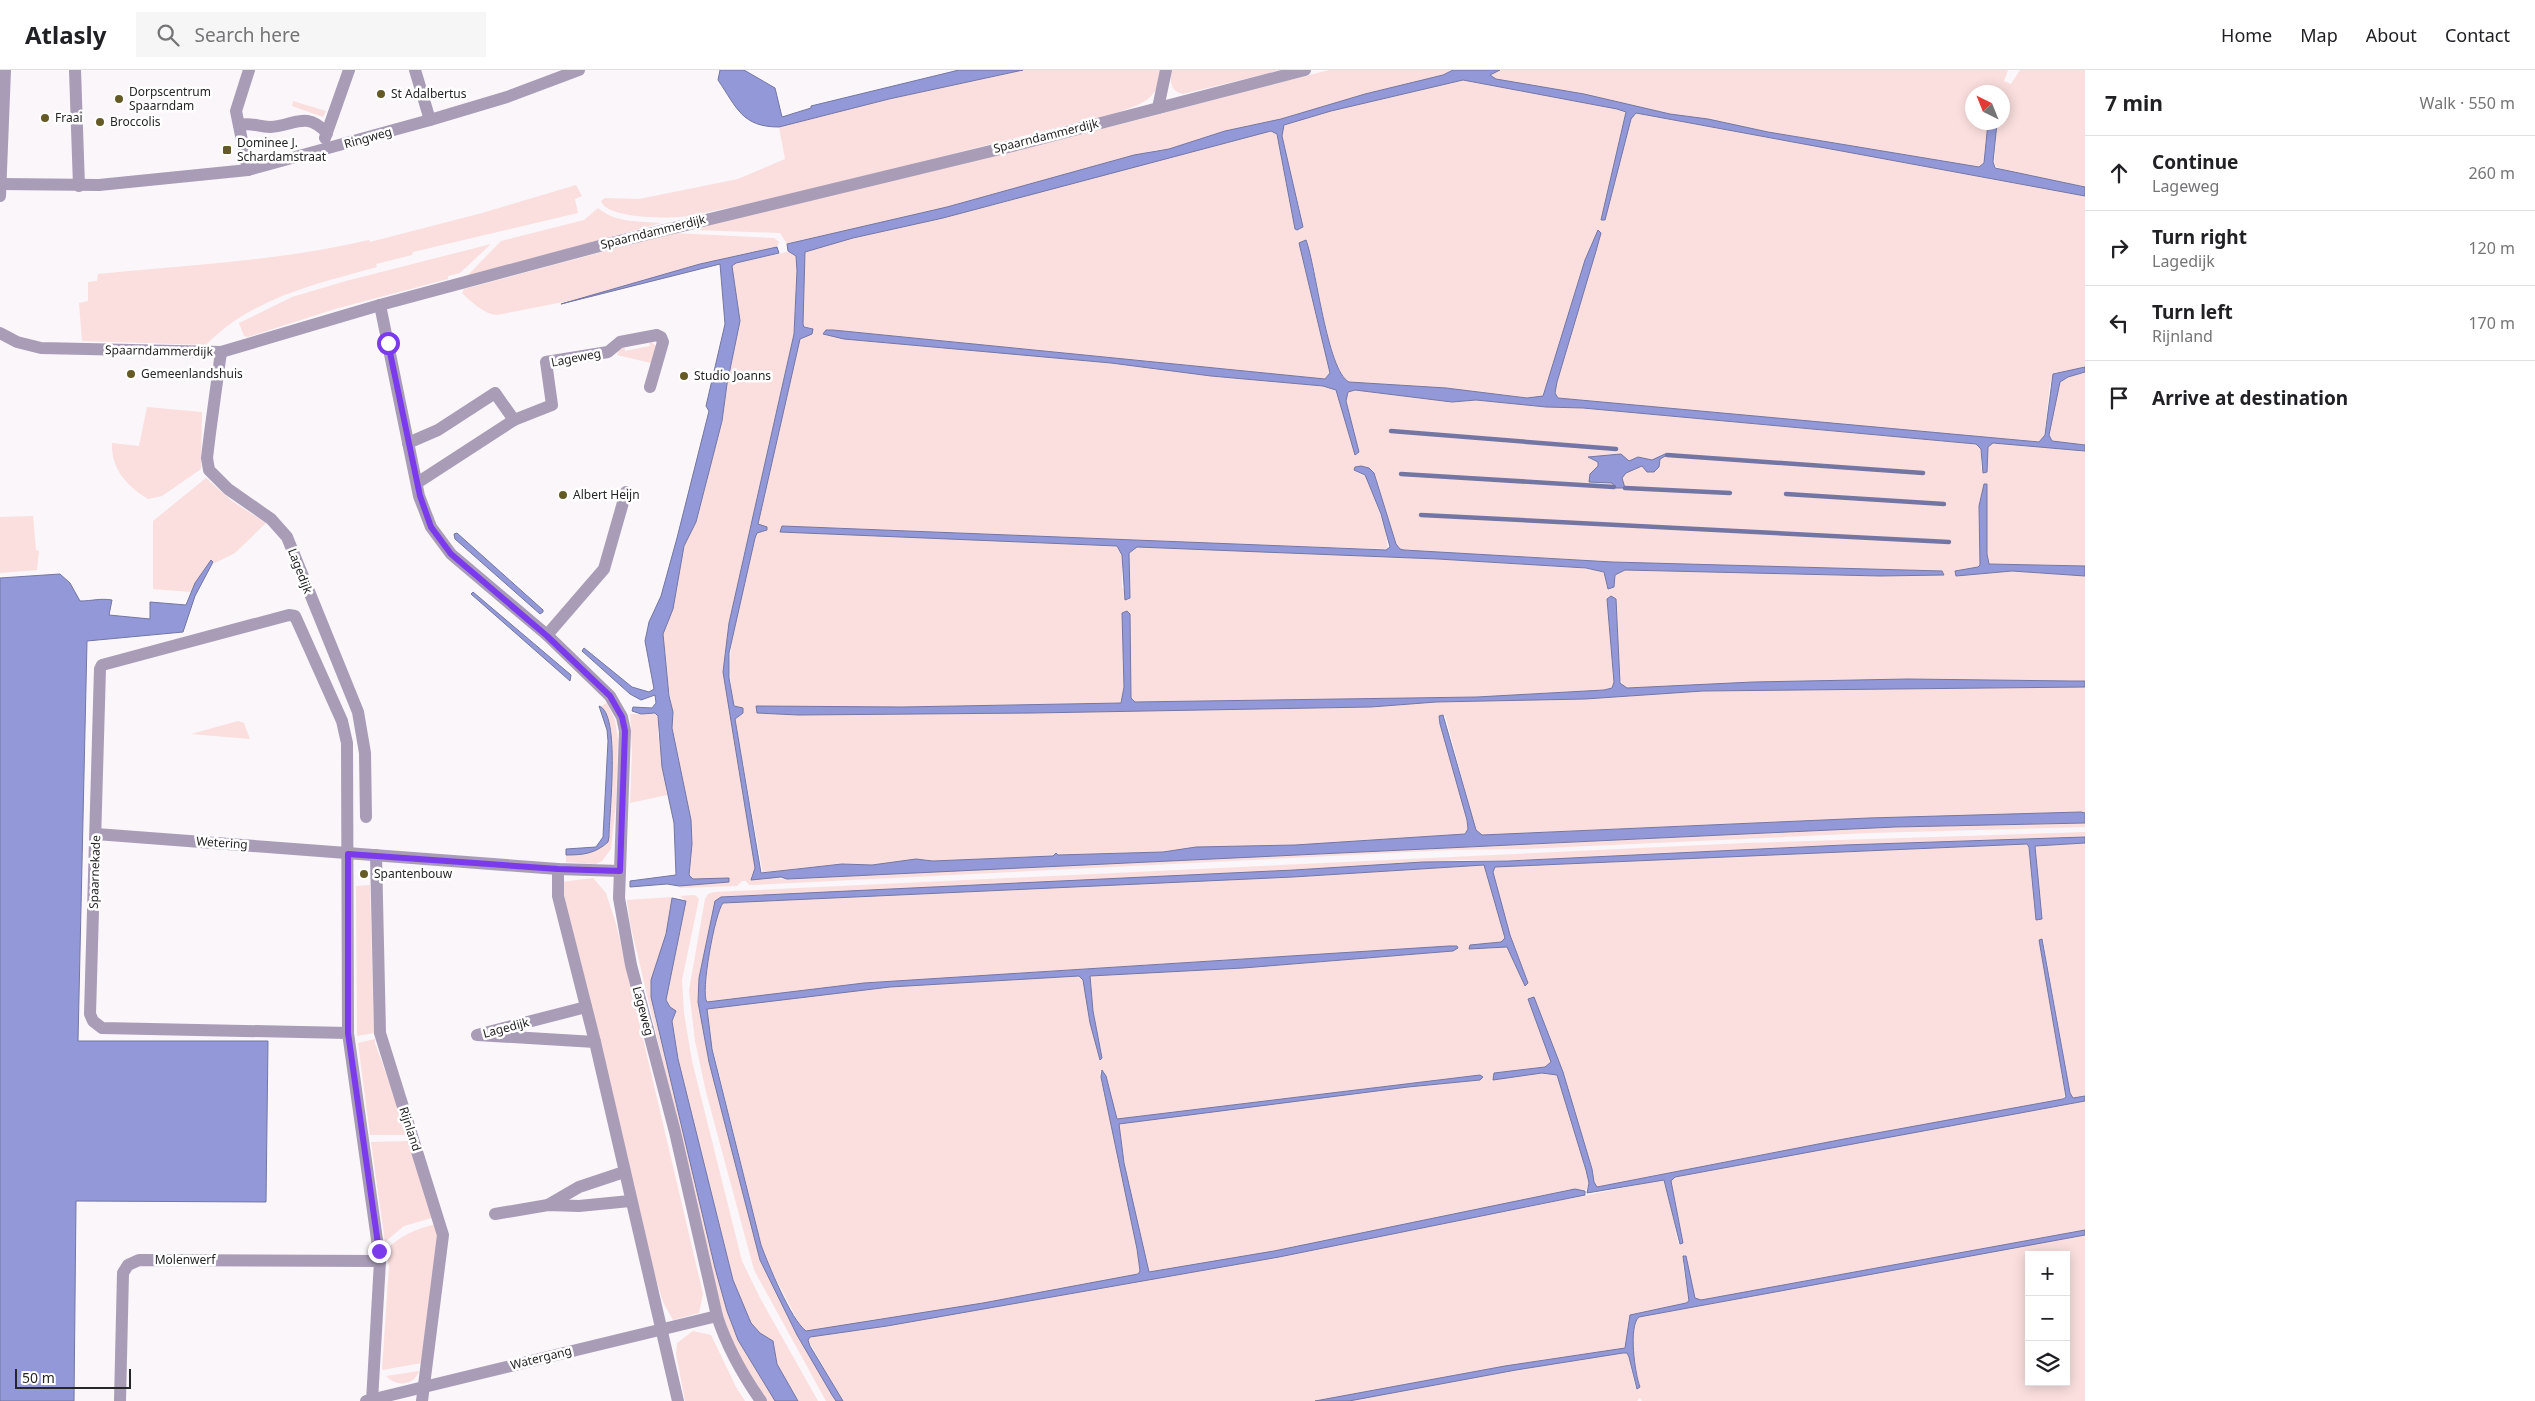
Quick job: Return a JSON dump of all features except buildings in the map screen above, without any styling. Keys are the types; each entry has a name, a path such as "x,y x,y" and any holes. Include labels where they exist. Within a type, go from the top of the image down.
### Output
{"street":[{"path":"0,196 4,70"},
{"path":"75,70 78,186"},
{"path":"248,170 236,111 249,70"},
{"path":"320,152 349,70"},
{"path":"415,70 430,120"},
{"name":"Ringweg","path":"1,184 78,186 178,179 248,170 320,152 430,120 507,96 579,70"},
{"path":"1158,108 1166,70"},
{"name":"Spaarndammerdijk","path":"0,334 18,342 41,348 221,352 380,305 651,232 1158,108 1305,70"},
{"path":"239,126 251,123 269,127 303,119 317,122 327,133"},
{"name":"Lageweg","path":"380,305 417,482 431,527 451,554 547,636 610,696 622,717 625,731 619,898 631,965 675,1132 717,1316 729,1348 745,1379 760,1401"},
{"name":"Lageweg","path":"417,482 514,420 552,405 546,362 608,352 620,342 656,335 661,337 663,342 650,388"},
{"name":"Lagedijk","path":"221,352 207,458 209,470 228,489 272,519 287,537 358,712 365,754 366,817"},
{"path":"408,442 438,430 495,393 514,420"},
{"path":"547,636 604,569 626,492"},
{"name":"Spaarnekade","path":"348,854 347,743 342,721 295,616 280,618 102,664 100,669 90,1014 92,1021 102,1028 348,1033"},
{"name":"Wetering","path":"96,834 348,854"},
{"path":"370,1400 380,1261 348,1033 348,854 558,869 620,871"},
{"name":"Rijnland","path":"376,856 380,1033 443,1235 422,1401"},
{"path":"558,869 558,896 595,1042 630,1201 678,1401"},
{"name":"Lagedijk","path":"586,1007 478,1036 595,1042"},
{"path":"548,1204 579,1187 624,1172"},
{"path":"495,1214 548,1204 579,1206 630,1201"},
{"name":"Molenwerf","path":"120,1401 123,1273 128,1265 139,1260 380,1261"},
{"name":"Watergang","path":"370,1400 717,1316"}],"shaded area":[{"path":"1023,70 1163,70 1157,88 1152,95 1141,103 1116,113 743,205 689,216 655,217 614,211 606,207 601,201 605,198 639,199 738,179 785,159 779,127 889,99"},
{"path":"1171,70 1281,70 1183,94 1173,88"},
{"path":"1329,70 1453,70 1443,75 1365,94 1281,119 1225,131 1169,149 1156,150 947,207 787,244 780,233 696,230 695,227 1110,127"},
{"path":"1500,70 2008,70 2004,81 2011,84 2020,70 2085,70 2085,187 2014,173 1994,166 1997,130 2010,130 2010,85 1965,85 1965,130 1987,130 1984,163 1979,167 1670,114 1584,94 1496,79 1490,75"},
{"path":"1463,80 1617,109 1626,113 1601,220 1605,220 1631,119 1636,113 2085,196 2085,367 2054,373 2050,384 2044,438 2039,442 1558,398 1555,393 1557,382 1594,259 1599,231 1585,260 1543,396 1532,398 1507,398 1444,388 1349,382 1341,374 1334,359 1306,240 1299,243 1330,373 1325,379 826,330 844,339 1111,363 1211,376 1323,386 1336,390 1355,455 1359,452 1346,401 1348,392 1355,390 1452,402 1476,400 1546,407 1583,408 1976,444 1981,449 1981,470 1986,459 1988,447 1993,443 2085,451 2085,566 1989,564 1987,554 1987,510 1979,506 1980,565 1955,572 1956,576 2012,571 2085,576 2085,681 1819,681 1627,688 1624,687 1620,679 1616,599 1607,599 1614,682 1612,688 1604,690 1477,697 1135,702 1131,698 1130,614 1129,612 1122,612 1124,687 1121,703 902,707 756,706 757,713 798,715 1033,713 1340,707 1436,702 1585,699 1703,691 2085,687 2085,813 1869,818 1482,835 1476,831 1445,715 1440,724 1467,820 1468,829 1464,834 1295,845 1196,847 1163,852 1056,854 1053,856 933,861 924,859 872,865 842,864 799,868 763,874 735,719 743,713 743,708 734,706 730,663 736,621 755,538 757,533 766,531 758,524 800,339 810,335 812,328 803,326 805,252 832,243 998,204 1102,174 1271,131 1277,134 1292,215 1298,230 1301,229 1300,211 1282,136 1284,125 1331,111","holes":["1356,472 1374,473 1396,544 1400,549 1404,550 1612,562 1942,571 1944,575 1891,576 1625,570 1615,575 1613,588 1607,587 1605,575 1602,571 1579,568 1438,559 1137,547 1129,553 1130,598 1122,587 1122,555 1117,546 780,532 782,526 1094,540 1124,539 1186,543 1388,549 1385,528 1368,482 1365,476"]},
{"path":"293,101 326,111 323,117 292,106"},
{"path":"576,185 582,196 575,199 578,213 413,252 412,255 376,264 377,267 308,287 264,304 243,315 206,345 82,341 79,303 88,301 88,282 97,281 98,274 268,258 369,240 370,242 482,213"},
{"path":"598,208 620,219 661,223 466,277 501,241 584,220"},
{"path":"673,233 774,238 779,242 777,247 700,264 579,299 497,315 482,310 462,293 464,289"},
{"path":"491,244 460,273 448,276 448,279 335,309 248,337 244,336 239,323 292,297 346,281"},
{"path":"791,251 796,256 797,271 794,334 729,623 723,672 755,868 752,877 787,879 1895,827 2085,823 2085,827 1870,833 1523,849 1451,850 753,885 742,881 737,886 679,888 682,885 729,881 728,878 693,879 689,875 692,844 691,820 672,728 673,716 663,649 663,634 673,609 684,546 696,522 722,421 727,384 740,321 732,266 736,263"},
{"path":"649,340 656,346 651,363 617,355 619,349 624,345 625,351 650,346"},
{"path":"2085,372 2085,445 2052,441 2049,435 2058,385 2062,379"},
{"path":"147,407 202,412 201,469 162,496 148,499 133,488 122,476 117,469 112,452 112,443 139,446"},
{"path":"206,478 232,501 266,523 235,553 215,563 211,560 191,592 153,589 153,521"},
{"path":"33,516 36,550 39,551 37,570 0,573 0,517"},
{"path":"607,703 615,720 618,739 616,803 611,849 602,861 596,864 566,862 566,855 590,852 609,837 612,749 607,717 601,706"},
{"path":"630,714 656,714 658,716 658,734 667,795 630,803 632,752"},
{"path":"238,721 244,723 250,739 191,734"},
{"path":"2085,832 2085,837 1844,845 1526,860 1459,860 1323,869 721,897 715,901 699,978 698,1002 709,1062 760,1260 797,1335 836,1401 826,1401 754,1270 706,1092 695,1041 689,990 705,899 708,894 714,892 1746,843"},
{"path":"2085,843 2085,1096 2073,1098 2070,1093 2043,939 2039,940 2065,1094 2063,1099 1597,1187 1563,1072 1533,997 1529,999 1551,1062 1545,1067 1494,1073 1494,1080 1542,1073 1557,1075 1586,1170 1589,1183 1586,1190 1575,1189 1274,1251 1152,1272 1146,1270 1124,1163 1119,1124 1408,1087 1480,1080 1479,1075 1117,1119 1106,1076 1104,1071 1100,1071 1137,1249 1140,1272 1138,1274 983,1304 811,1331 806,1331 801,1327 768,1264 761,1245 709,1033 707,1009 709,1008 890,987 1079,976 1083,980 1090,1023 1100,1060 1102,1058 1093,1011 1090,976 1335,961 1458,949 1457,946 1449,946 864,983 707,1002 705,984 709,953 719,910 723,903 1293,877 1484,865 1505,938 1501,942 1470,945 1484,949 1507,947 1525,986 1528,983 1510,935 1493,872 1495,867 2027,844 2029,847 2036,920 2042,919 2035,846"},
{"path":"593,878 606,893 616,924 703,1294 699,1313 673,1320 663,1302 644,1240 561,882"},
{"path":"370,885 374,1033 357,1036 356,886"},
{"path":"695,895 699,899 682,980 684,1013 692,1061 742,1261 760,1298 818,1401 798,1401 777,1364 773,1341 760,1333 751,1323 733,1280 678,1058 670,1007 666,1000 686,901 680,896"},
{"path":"672,897 653,1008 727,1311 738,1340 775,1401 767,1401 737,1354 722,1312 630,923 627,900"},
{"path":"375,1039 408,1135 370,1135 358,1043"},
{"path":"2085,1101 2085,1230 1701,1300 1695,1298 1683,1256 1689,1301 1630,1315 1627,1347 1622,1349 1505,1366 1315,1401 843,1401 808,1340 810,1337 887,1326 1279,1257 1662,1180 1666,1182 1678,1243 1683,1242 1671,1181 1675,1177"},
{"path":"409,1141 435,1217 404,1226 385,1242 371,1142"},
{"path":"436,1224 439,1233 422,1363 382,1370 389,1266 386,1250 397,1240 409,1233"},
{"path":"2085,1235 2085,1401 1642,1401 1640,1398 1637,1401 1349,1401 1516,1370 1623,1353 1627,1353 1629,1357 1635,1387 1640,1387 1636,1372 1633,1340 1636,1322 1639,1317"},
{"path":"693,1331 711,1335 736,1387 745,1401 685,1401 676,1354 677,1343"},
{"path":"419,1371 413,1380 404,1383 395,1382 386,1376"}],"water":[{"path":"720,70 744,70 775,88 782,117 811,108 811,106 959,70 1023,70 889,99 779,127 757,124 748,120 736,107 718,80"},
{"path":"1453,70 1500,70 1490,75 1496,79 1584,94 1670,114 1979,167 1984,163 1987,130 1996,130 1993,162 1995,168 2085,187 2085,196 1636,113 1631,119 1605,220 1601,220 1626,112 1463,80 1331,111 1284,125 1282,136 1303,227 1297,230 1295,229 1277,134 1271,131 943,218 853,238 805,252 803,324 804,327 813,329 812,334 800,339 758,524 767,527 767,530 757,533 755,538 729,653 729,678 734,706 743,708 743,713 735,719 761,873 842,864 872,865 916,859 933,861 1053,856 1056,853 1058,855 1163,852 1196,847 1295,845 1465,834 1468,829 1467,820 1440,724 1439,716 1443,715 1476,830 1482,835 1869,818 2081,812 2085,813 2085,823 1895,827 787,879 781,877 751,880 755,868 723,672 729,623 794,334 796,256 788,251 787,244 947,207 1134,155 1169,149 1225,131 1281,119 1365,94 1443,75"},
{"path":"1598,230 1601,233 1557,382 1555,393 1558,398 2039,442 2045,435 2053,374 2085,367 2085,372 2068,377 2060,382 2049,435 2052,441 2085,445 2085,451 1993,443 1988,447 1987,472 1983,473 1981,449 1976,444 1583,408 1546,407 1476,400 1452,402 1355,390 1348,392 1346,401 1359,452 1355,455 1336,390 1323,386 1211,376 1111,363 844,339 823,334 826,330 833,330 1325,379 1330,373 1299,243 1306,240 1334,359 1341,374 1349,382 1446,388 1527,398 1543,396 1585,260"},
{"path":"777,247 779,253 736,263 732,266 740,321 727,384 722,421 696,522 684,546 673,609 663,634 669,696 673,712 672,728 691,820 692,844 689,875 693,879 729,878 729,882 630,887 630,881 676,875 674,823 662,767 658,716 655,713 641,714 632,711 633,707 652,708 656,703 655,695 641,700 630,694 582,651 584,648 632,687 649,692 654,689 645,641 649,622 661,596 709,411 706,406 725,324 720,264 561,304 700,264"},
{"path":"1621,454 1629,461 1638,457 1652,460 1665,454 1667,455 1660,459 1659,467 1654,472 1647,472 1642,466 1626,473 1622,478 1625,488 1616,488 1612,483 1589,482 1590,474 1598,466 1598,462 1588,457"},
{"path":"1355,467 1369,468 1374,473 1396,544 1400,549 1404,550 1612,562 1942,571 1944,575 1880,576 1625,570 1615,575 1614,587 1608,589 1604,572 1586,568 1438,559 1137,547 1129,553 1130,598 1125,600 1122,555 1117,546 780,532 782,526 1386,550 1390,547 1381,514 1365,475 1354,470"},
{"path":"1984,484 1987,484 1987,554 1989,564 2085,566 2085,576 2012,571 1956,576 1955,571 1980,565 1979,506"},
{"path":"457,533 543,612 540,614 455,539 454,534"},
{"path":"211,560 213,562 195,596 183,632 87,641 78,1041 268,1041 266,1202 76,1201 74,1401 0,1401 0,578 60,574 70,583 80,601 112,600 109,615 150,619 150,602 186,605 195,583"},
{"path":"473,592 571,675 570,681 471,594"},
{"path":"1611,596 1616,599 1620,683 1627,688 1753,682 1908,679 2085,681 2085,687 1703,691 1585,699 1436,702 1371,707 1033,713 798,715 757,713 756,706 902,707 1121,703 1124,687 1122,613 1127,611 1130,614 1131,698 1135,702 1477,697 1604,690 1612,688 1614,682 1607,599"},
{"path":"599,706 606,713 610,726 612,745 612,788 608,842 588,853 566,855 566,849 596,847 603,837 608,741 607,730"},
{"path":"2085,837 2085,843 2035,846 2042,919 2036,920 2029,847 2027,844 1495,867 1493,872 1510,935 1528,983 1525,986 1507,947 1469,949 1470,945 1501,942 1505,938 1484,865 1293,877 723,903 716,921 709,953 705,984 707,1002 864,983 1449,946 1457,946 1458,948 1453,951 1243,968 1090,976 1093,1011 1102,1058 1100,1060 1090,1023 1083,980 1079,976 890,987 707,1009 712,1049 761,1245 787,1304 806,1331 983,1303 1138,1274 1140,1271 1137,1249 1101,1077 1102,1070 1106,1076 1117,1119 1480,1075 1483,1077 1480,1080 1408,1087 1119,1124 1124,1163 1149,1272 1274,1251 1575,1189 1585,1191 1585,1195 1279,1257 887,1326 810,1337 808,1340 810,1346 843,1401 836,1401 832,1395 797,1335 760,1260 709,1062 698,1002 699,978 715,901 721,897 1294,870 1423,862 1508,861 1844,845"},
{"path":"672,898 686,901 666,1000 670,1007 676,1011 672,1021 678,1059 733,1280 751,1323 760,1333 773,1341 777,1364 798,1401 775,1401 738,1340 727,1311 715,1268 651,997 651,980 666,934"},
{"path":"2042,939 2070,1093 2073,1098 2085,1096 2085,1101 1675,1177 1671,1181 1683,1243 1680,1244 1664,1180 1587,1193 1589,1183 1586,1170 1557,1075 1542,1073 1493,1080 1494,1073 1545,1067 1551,1062 1528,999 1534,997 1563,1072 1597,1187 2063,1099 2066,1097 2039,940"},
{"path":"2085,1230 2085,1235 1639,1317 1636,1322 1633,1340 1636,1372 1640,1387 1637,1389 1629,1357 1627,1353 1623,1353 1516,1370 1349,1401 1315,1401 1505,1366 1625,1348 1630,1315 1689,1301 1683,1256 1686,1256 1695,1298 1701,1300"}],"waterway":[{"path":"1391,431 1616,449"},
{"path":"1667,455 1923,473"},
{"path":"1401,474 1614,487"},
{"path":"1625,488 1730,493"},
{"path":"1786,494 1944,504"},
{"path":"1421,515 1949,542"}],"place":[{"name":"St Adalbertus","path":"381,94"},
{"name":"Dorpscentrum Spaarndam","path":"119,99"},
{"name":"Fraai","path":"45,118"},
{"name":"Broccolis","path":"100,122"},
{"name":"Dominee J. Schardamstraat","path":"227,150"},
{"name":"Gemeenlandshuis","path":"131,374"},
{"name":"Studio Joanns","path":"684,376"},
{"name":"Albert Heijn","path":"563,495"},
{"name":"Spantenbouw","path":"364,874"}],"route":[{"path":"379,1251 348,1033 348,854 558,869 620,871 625,731 622,717 610,696 547,636 451,554 431,527 420,496 388,343"}]}
